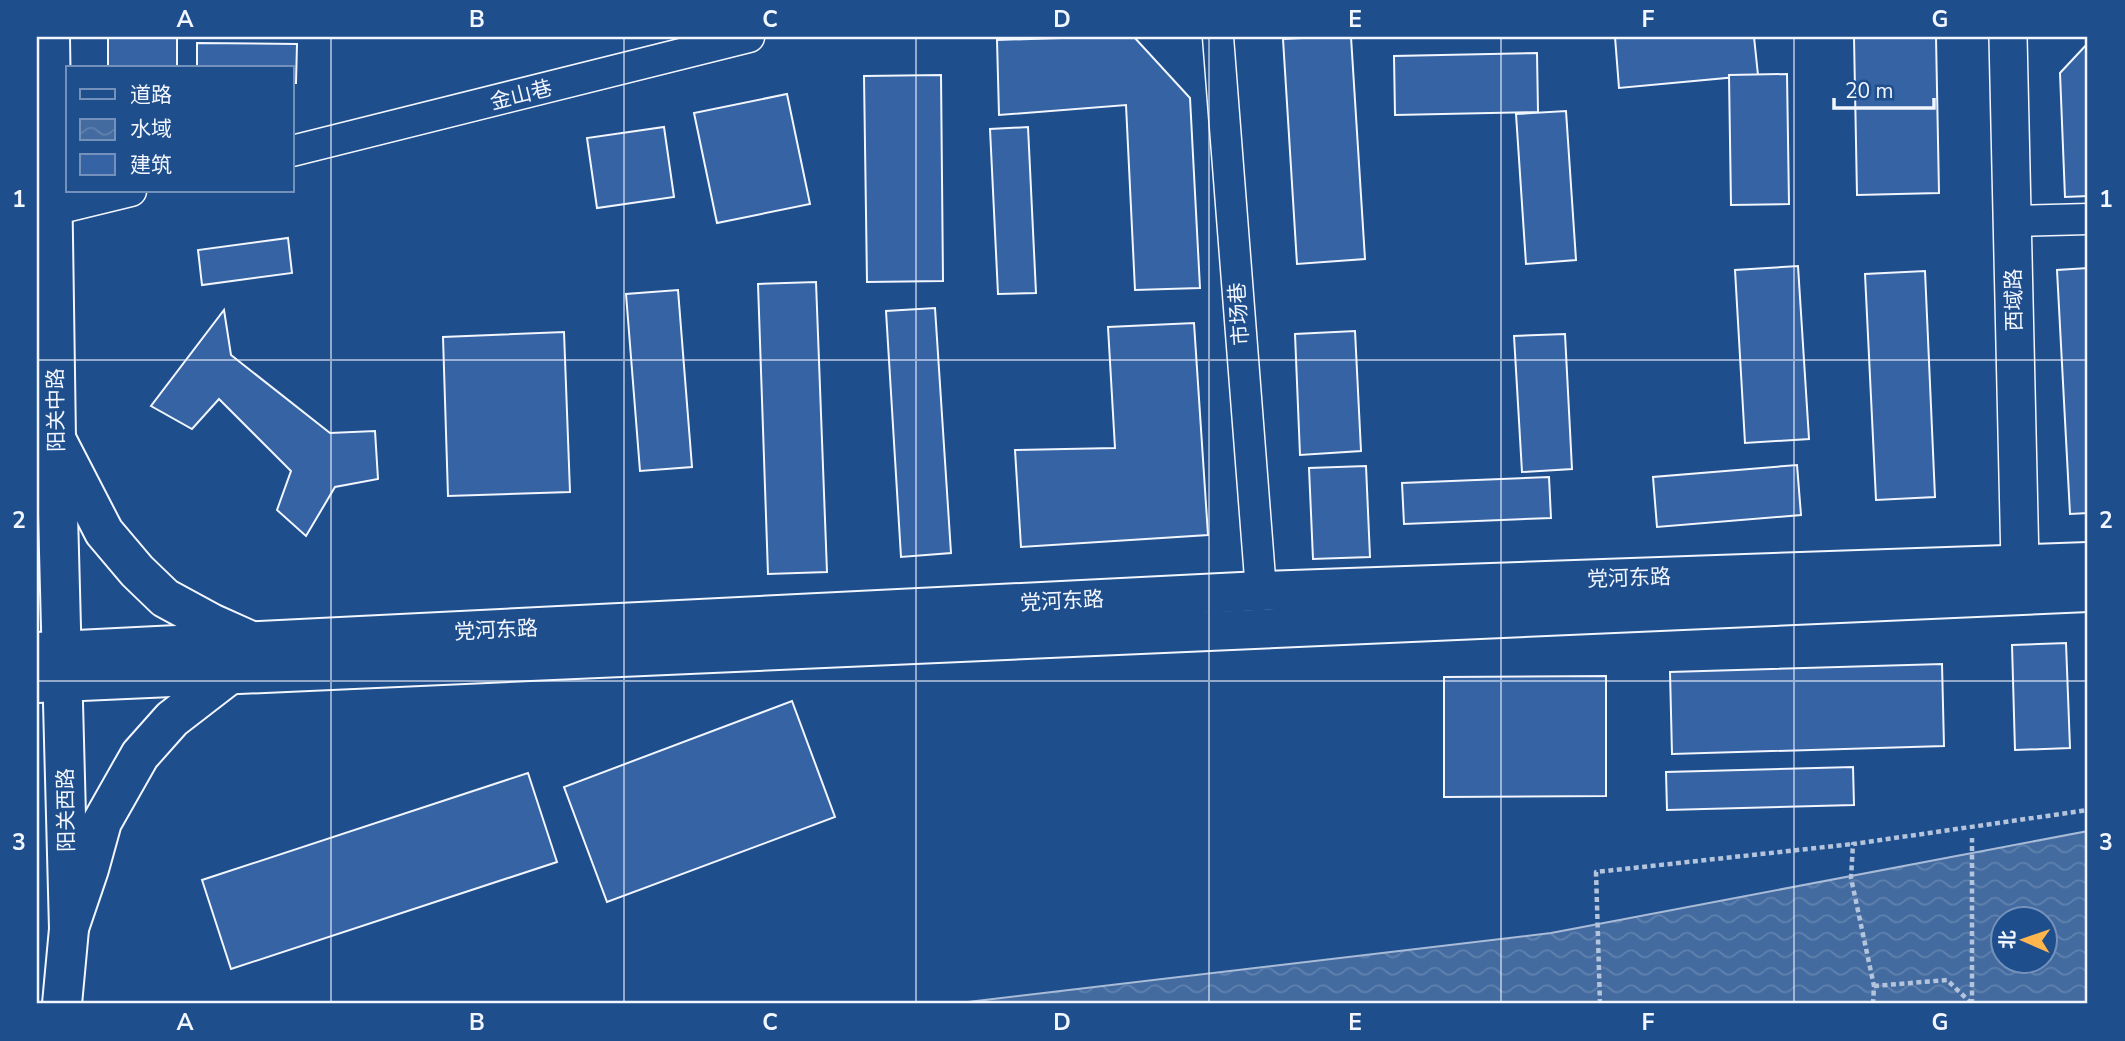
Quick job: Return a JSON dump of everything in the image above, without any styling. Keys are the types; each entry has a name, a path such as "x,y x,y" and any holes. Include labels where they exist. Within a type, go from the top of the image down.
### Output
{"main road":[{"name":"阳关中路","path":"50,37 56,439 52,657"},
{"path":"56,439 104,532 137,571 165,598 254,642"},
{"name":"党河东路","path":"52,657 254,642 1261,590 2088,562"},
{"path":"52,657 229,674 2088,592"},
{"name":"阳关西路","path":"52,657 69,929 62,1004"},
{"path":"69,929 102,822 140,755 172,719 229,674"}],"street":[{"name":"金山巷","path":"294,151 749,37"},
{"name":"市场巷","path":"1218,37 1261,590"},
{"name":"西域路","path":"2008,37 2020,564"},
{"path":"53,210 127,192"},
{"path":"2012,220 2088,219"}],"path":[{"path":"1600,1004 1596,872 1853,844 2088,810"},
{"path":"1971,1004 1972,838"},
{"path":"1853,844 1851,877 1874,986 1873,1004"},
{"path":"1874,986 1947,980 1971,1004"}],"water":[{"path":"2088,831 2088,1004 951,1004 1551,933"}],"building":[{"path":"108,37 177,37 177,66 108,66"},
{"path":"1134,37 1190,98 1200,288 1135,290 1126,105 999,115 997,40"},
{"path":"1351,37 1365,259 1297,264 1283,39"},
{"path":"1615,37 1754,37 1758,75 1619,88"},
{"path":"1854,37 1936,37 1939,193 1857,195"},
{"path":"197,43 297,44 296,83 294,66 197,66"},
{"path":"2088,43 2088,196 2065,197 2060,73"},
{"path":"1537,53 1538,112 1395,115 1394,56"},
{"path":"1787,74 1789,204 1731,205 1729,75"},
{"path":"941,75 943,281 867,282 864,76"},
{"path":"787,94 810,204 717,223 694,113"},
{"path":"1566,111 1576,260 1526,264 1516,114"},
{"path":"664,127 674,197 597,208 587,138"},
{"path":"1028,127 1036,293 998,294 990,129"},
{"path":"288,238 292,273 202,285 198,250"},
{"path":"1798,266 1809,439 1745,443 1735,270"},
{"path":"2088,268 2088,513 2070,514 2057,270"},
{"path":"1925,271 1935,497 1876,500 1865,274"},
{"path":"816,282 827,572 768,574 758,284"},
{"path":"678,290 692,467 640,471 626,294"},
{"path":"935,308 951,553 901,557 886,311"},
{"path":"224,310 231,355 330,433 375,431 378,479 335,487 306,536 277,510 291,471 219,399 192,429 151,406"},
{"path":"1194,323 1208,535 1021,547 1015,450 1115,448 1108,327"},
{"path":"1355,331 1361,451 1300,455 1295,334"},
{"path":"564,332 570,492 448,496 443,337"},
{"path":"1565,334 1572,469 1522,472 1514,336"},
{"path":"1797,465 1801,515 1657,527 1653,477"},
{"path":"1366,466 1370,557 1313,559 1309,468"},
{"path":"1549,477 1551,518 1404,524 1402,483"},
{"path":"2066,643 2070,748 2015,750 2012,645"},
{"path":"1942,664 1944,746 1672,754 1670,672"},
{"path":"1606,676 1606,796 1444,797 1444,677"},
{"path":"792,701 835,817 607,902 564,787"},
{"path":"1853,767 1854,805 1667,810 1666,772"},
{"path":"528,773 557,862 231,969 202,880"}]}
